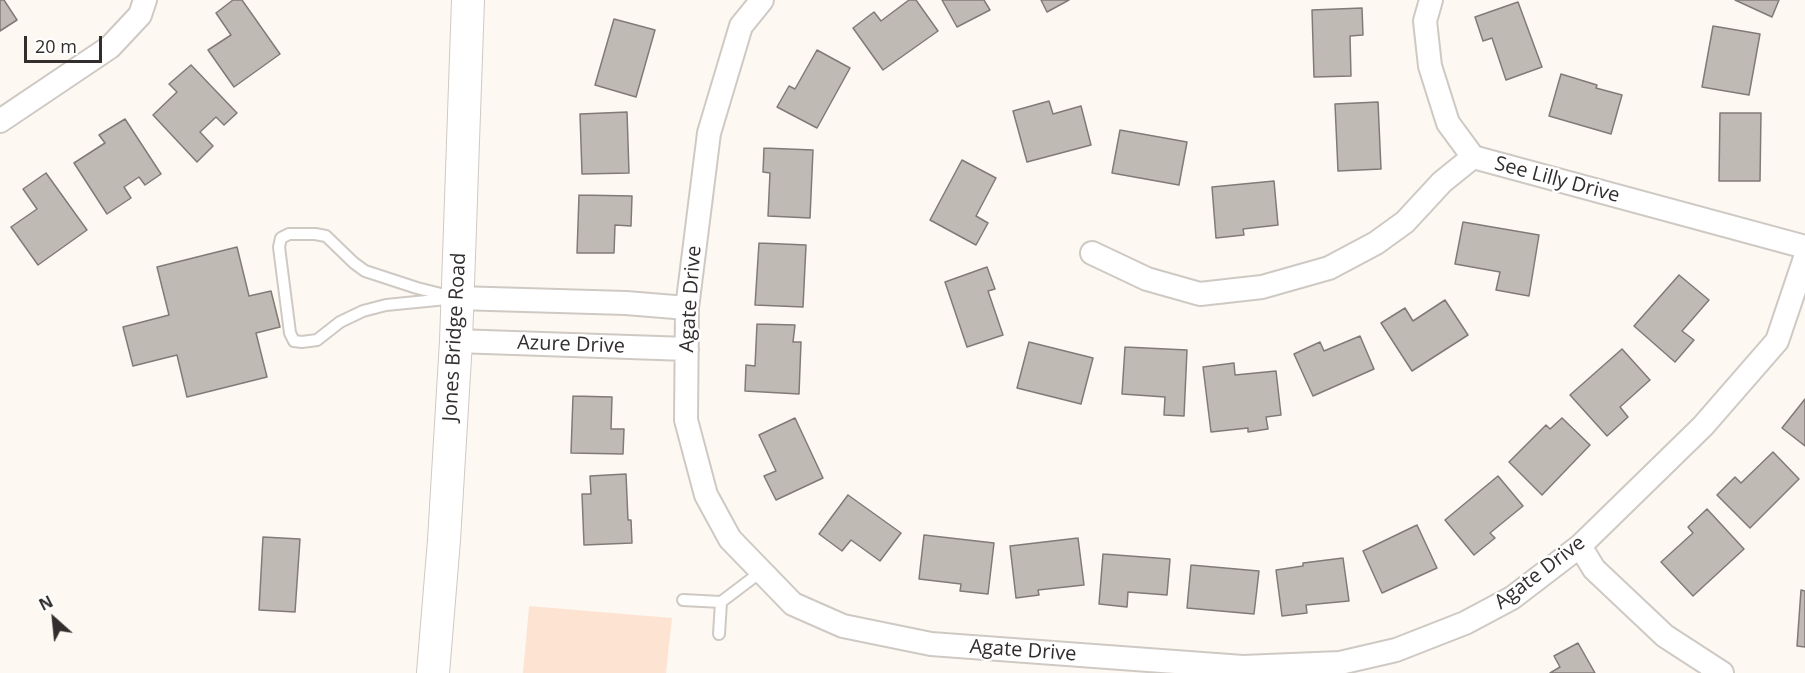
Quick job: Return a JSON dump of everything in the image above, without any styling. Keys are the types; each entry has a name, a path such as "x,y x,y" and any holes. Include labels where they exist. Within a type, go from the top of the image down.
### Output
{"main road":[{"name":"Jones Bridge Road","path":"433,673 456,341 468,0"}],"street":[{"path":"0,121 110,47 140,15 145,0"},
{"name":"Agate Drive","path":"762,0 741,26 709,133 687,308 686,420 706,495 730,539 794,604 843,626 931,644 1243,667 1340,663 1396,650 1465,623 1512,598 1580,546 1703,426 1777,341 1805,258"},
{"name":"See Lilly Drive","path":"1431,0 1425,21 1430,66 1448,123 1473,157 1805,248"},
{"path":"1092,253 1147,279 1200,294 1262,287 1329,268 1376,243 1406,222 1442,182 1473,157"},
{"path":"457,298 626,303 687,308"},
{"name":"Azure Drive","path":"456,341 687,349"},
{"path":"1580,546 1594,569 1665,636 1722,673"}],"lane":[{"path":"289,234 326,236 365,272 457,298 386,305 340,322 317,340 294,341 290,333 279,247 281,238 289,234"},
{"path":"683,600 721,602 762,571"},
{"path":"719,634 721,602"}],"shaded area":[{"path":"529,606 672,618 666,673 523,673"}],"building":[{"path":"0,0 4,0 17,20 0,31"},
{"path":"233,0 242,0 280,54 234,87 208,50 231,35 216,13"},
{"path":"909,0 916,0 938,31 883,70 853,28 874,12 881,21"},
{"path":"942,0 984,0 990,10 957,27"},
{"path":"1041,0 1069,0 1047,12"},
{"path":"1735,0 1779,0 1772,17"},
{"path":"1518,2 1542,67 1506,80 1492,38 1483,41 1475,17"},
{"path":"1362,8 1363,35 1350,36 1351,76 1314,77 1312,10"},
{"path":"614,19 655,30 636,97 595,85"},
{"path":"1713,26 1760,34 1749,95 1702,87"},
{"path":"817,50 850,68 817,128 777,107 789,86 795,89"},
{"path":"191,65 237,113 224,125 216,117 200,132 213,146 197,162 153,115 177,92 169,84"},
{"path":"1561,74 1597,85 1596,88 1622,95 1611,134 1549,116"},
{"path":"1049,101 1053,114 1081,106 1091,145 1027,162 1013,111"},
{"path":"1378,102 1381,169 1338,171 1335,104"},
{"path":"627,112 629,173 582,174 580,114"},
{"path":"1720,113 1761,113 1760,181 1719,181"},
{"path":"125,119 161,174 145,185 139,177 124,187 131,198 107,214 74,163 105,143 99,135"},
{"path":"1120,130 1187,142 1179,185 1112,173"},
{"path":"764,148 813,150 810,218 768,216 770,173 763,172"},
{"path":"962,160 996,178 976,216 988,223 976,245 930,220"},
{"path":"46,173 87,230 38,265 11,227 37,209 23,189"},
{"path":"1274,181 1278,225 1243,229 1244,235 1216,238 1212,187"},
{"path":"579,195 632,196 631,226 615,225 614,253 577,253"},
{"path":"1463,222 1539,235 1529,296 1496,290 1500,272 1455,264"},
{"path":"759,243 806,245 803,307 755,305"},
{"path":"237,247 249,296 271,291 280,327 256,333 267,377 187,397 177,355 133,366 123,327 169,315 157,267"},
{"path":"987,267 995,289 988,291 1003,335 967,347 945,282"},
{"path":"1679,275 1709,300 1682,331 1694,340 1675,362 1634,326"},
{"path":"1445,300 1468,335 1412,371 1381,323 1405,308 1413,321"},
{"path":"757,324 795,325 793,342 801,342 799,394 745,391 746,365 755,366"},
{"path":"1360,336 1374,369 1313,396 1294,354 1320,342 1324,351"},
{"path":"1029,342 1093,358 1081,404 1017,388"},
{"path":"1125,347 1187,350 1184,416 1164,415 1165,397 1122,394"},
{"path":"1622,349 1650,380 1620,407 1628,417 1607,436 1570,395"},
{"path":"1234,363 1235,375 1276,371 1281,415 1266,417 1268,429 1248,432 1248,428 1211,432 1203,367"},
{"path":"573,396 612,397 611,429 624,429 623,454 571,453"},
{"path":"1805,399 1805,446 1782,428"},
{"path":"795,418 823,478 776,500 764,476 776,471 759,435"},
{"path":"1562,418 1590,445 1542,495 1509,462 1546,425 1550,429"},
{"path":"1773,452 1799,479 1750,528 1717,495 1735,477 1741,483"},
{"path":"626,474 628,520 631,520 632,543 584,545 582,494 591,494 590,476"},
{"path":"1498,476 1523,506 1490,533 1495,538 1474,555 1445,520"},
{"path":"848,495 901,533 880,561 851,540 842,551 819,534"},
{"path":"1707,509 1744,549 1693,596 1661,562 1693,533 1688,527"},
{"path":"1417,525 1437,568 1382,593 1363,551"},
{"path":"924,535 994,543 988,594 960,591 961,584 919,579"},
{"path":"263,537 300,539 295,612 259,610"},
{"path":"1078,538 1084,585 1038,590 1039,595 1016,598 1010,546"},
{"path":"1103,554 1170,559 1167,595 1128,592 1127,607 1099,604"},
{"path":"1343,558 1349,601 1306,605 1307,613 1282,616 1276,570 1303,566 1303,563"},
{"path":"1191,565 1259,571 1254,614 1187,608"},
{"path":"1801,590 1805,591 1805,647 1797,646"},
{"path":"1578,643 1595,673 1550,673 1560,667 1554,656"}]}
